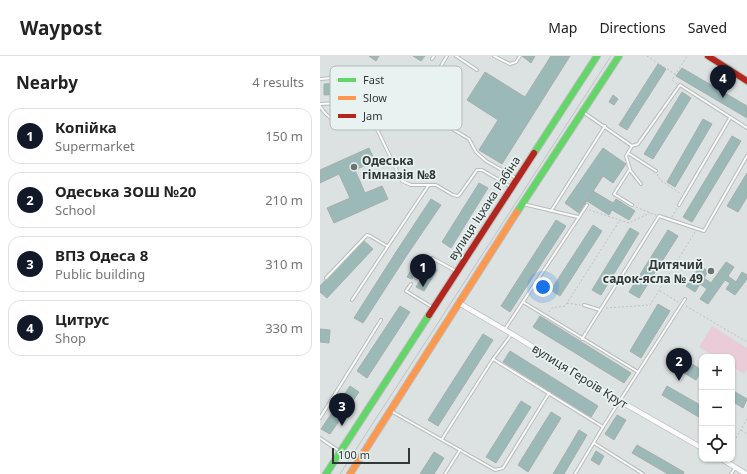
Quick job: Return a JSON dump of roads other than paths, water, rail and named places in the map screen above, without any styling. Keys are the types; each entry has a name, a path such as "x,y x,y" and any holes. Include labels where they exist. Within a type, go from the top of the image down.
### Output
{"main road":[{"name":"вулиця Іцхака Рабіна","path":"326,474 597,56"},
{"path":"350,474 522,204 619,56"},
{"path":"708,56 747,81"}],"street":[{"name":"вулиця Героїв Крут","path":"459,303 620,401 699,446"},
{"path":"727,462 746,474"}],"lane":[{"path":"441,66 447,56"},
{"path":"456,56 477,70"},
{"path":"494,56 510,64 516,62 520,56"},
{"path":"320,79 330,78"},
{"path":"641,184 630,170 626,156 632,146 638,144 680,85 747,128"},
{"path":"330,104 320,105 322,111 330,118"},
{"path":"582,111 632,146"},
{"path":"679,205 730,118"},
{"path":"551,211 605,126"},
{"path":"377,130 402,181 411,185 436,185 453,195 458,196 477,170 482,170 511,187"},
{"path":"454,130 469,139 476,152 486,161 517,178"},
{"path":"628,153 656,171"},
{"path":"582,338 659,216 704,231 747,156"},
{"path":"630,170 614,194 632,205"},
{"path":"352,300 428,185"},
{"path":"522,204 578,217"},
{"path":"505,330 586,205"},
{"path":"326,278 367,235 387,246"},
{"path":"416,278 426,263 432,258 457,272"},
{"path":"411,284 406,291 433,308"},
{"path":"576,474 603,427 685,298"},
{"path":"523,302 639,372"},
{"path":"584,305 600,310"},
{"path":"320,418 381,320"},
{"path":"442,440 493,359 512,334"},
{"path":"493,359 603,427"},
{"path":"391,411 495,470 503,468 549,393"},
{"path":"320,438 340,452"},
{"path":"594,443 643,474"},
{"path":"445,474 460,450"},
{"path":"731,474 736,467"}],"tram line":[{"path":"340,474 611,56"}],"place":[{"name":"Цитрус","path":"723,98"},
{"name":"Одеська гімназія №8","path":"354,167"},
{"name":"Дитячий садок-ясла № 49","path":"711,271"},
{"name":"Копійка","path":"423,287"},
{"name":"Одеська ЗОШ №20","path":"679,381"},
{"name":"ВПЗ Одеса 8","path":"342,426"}]}
